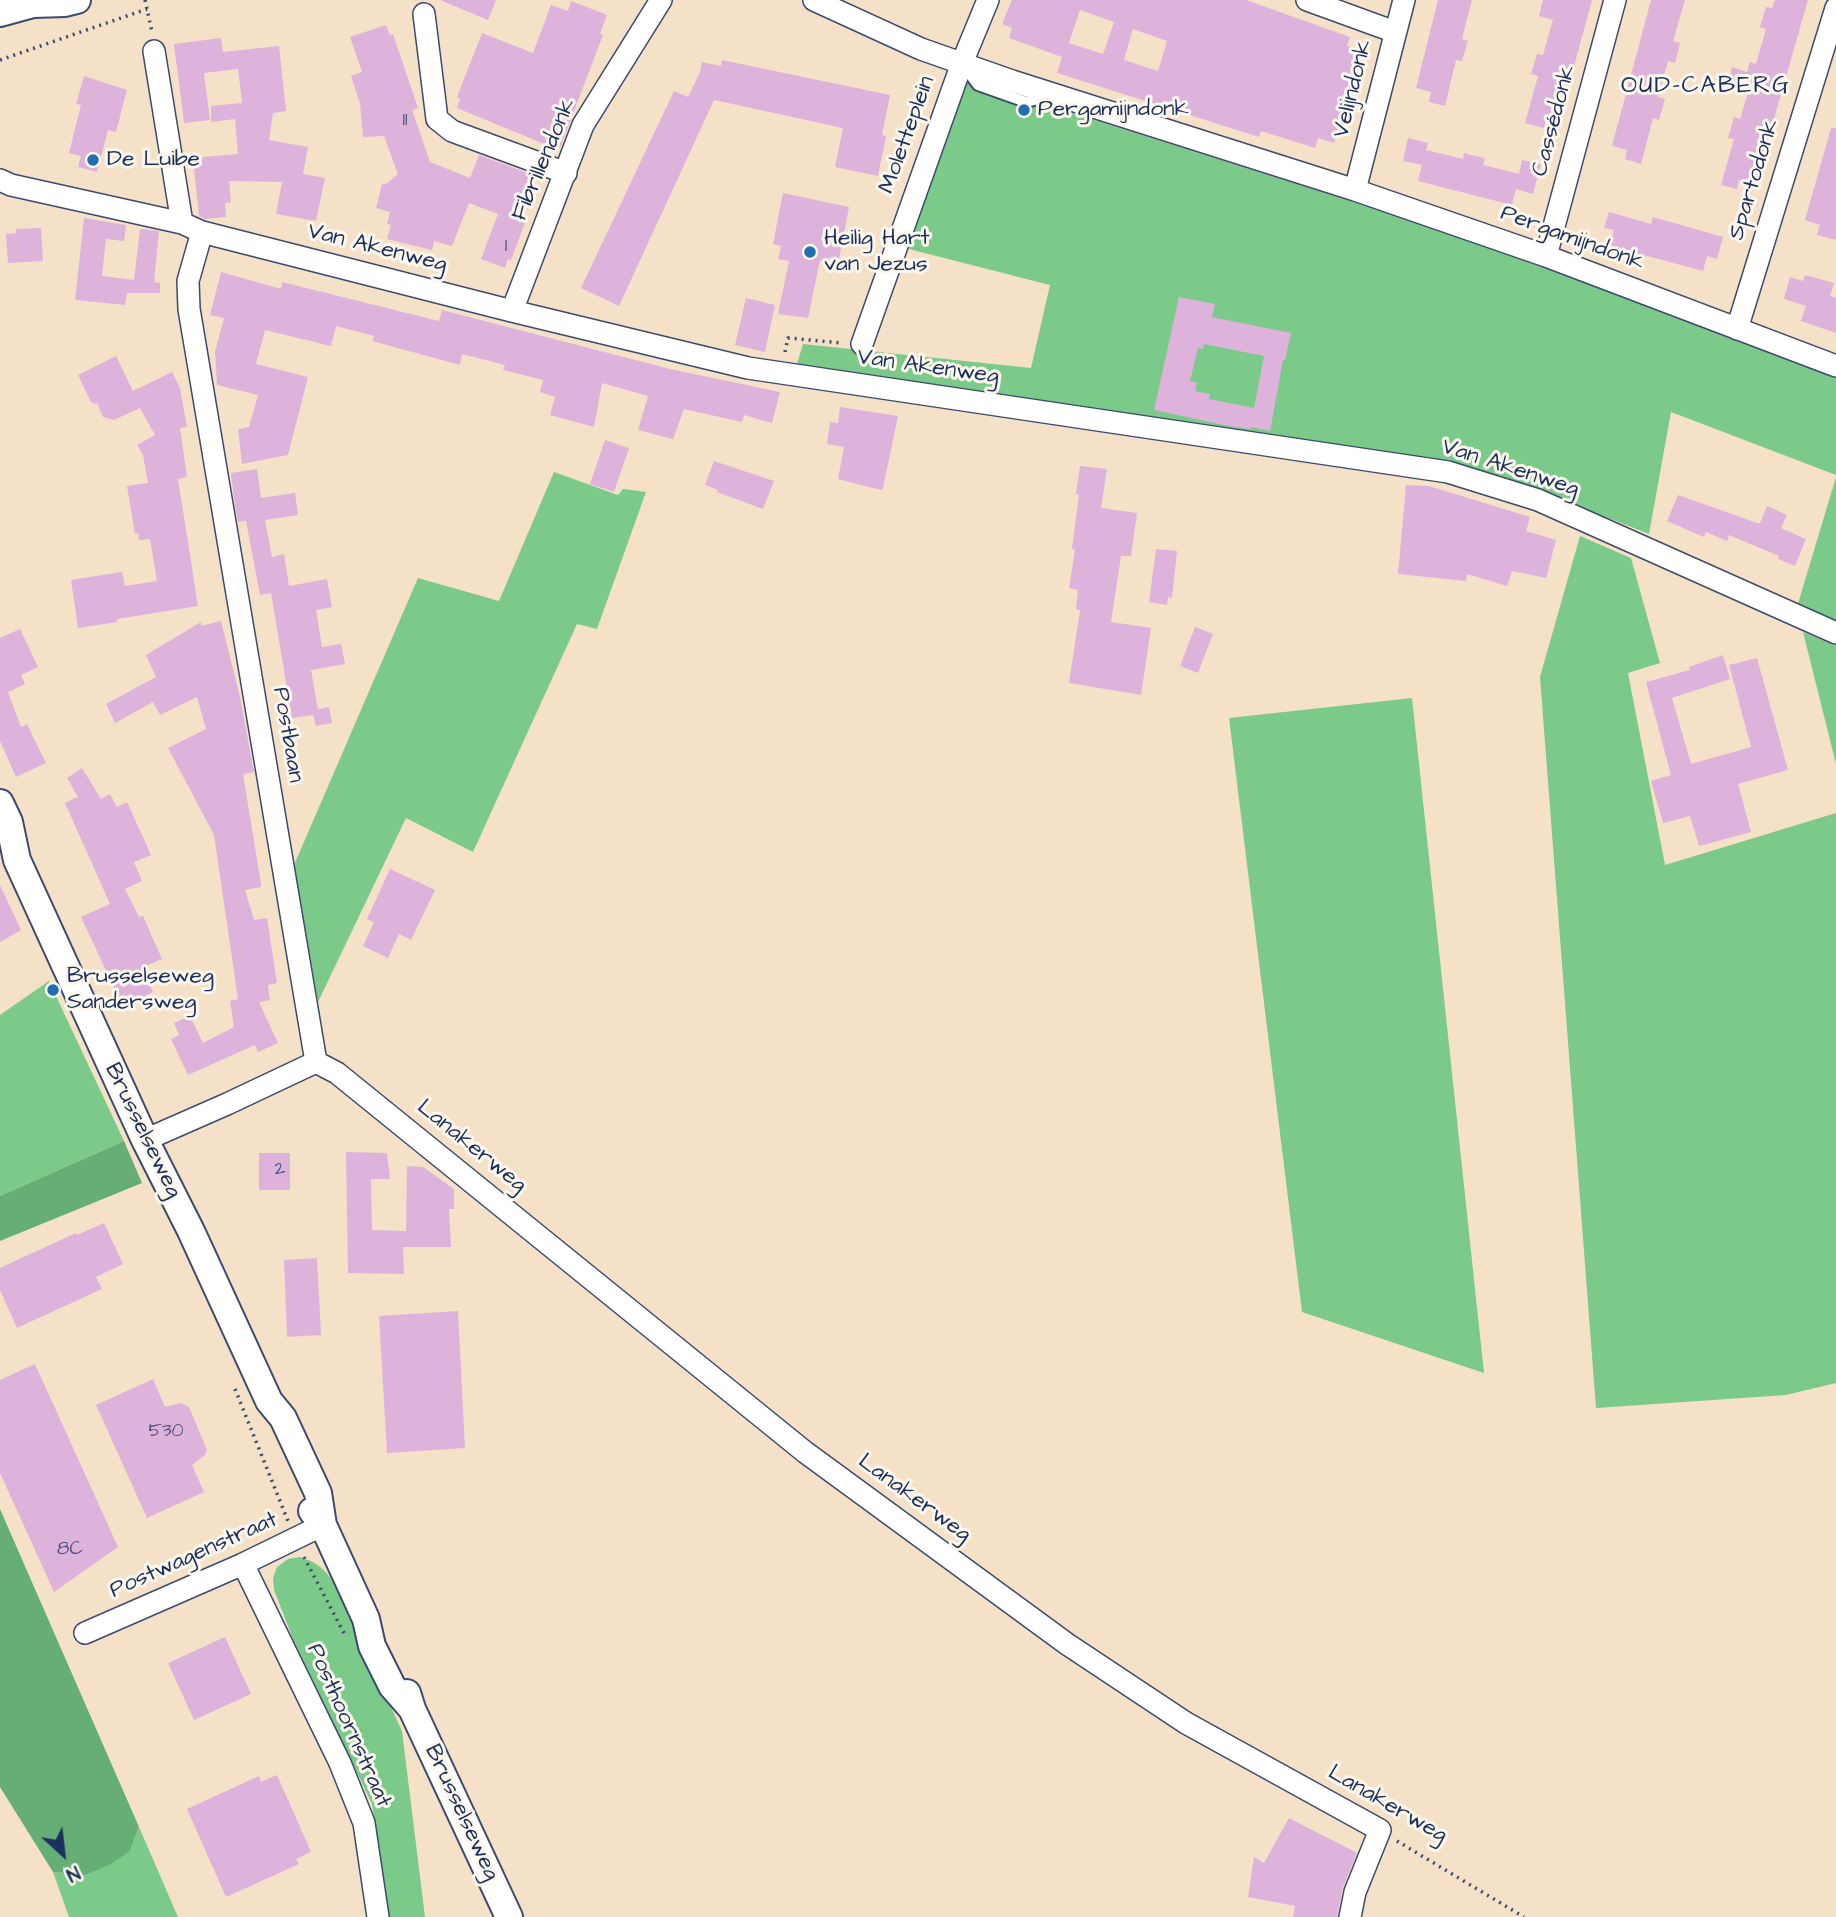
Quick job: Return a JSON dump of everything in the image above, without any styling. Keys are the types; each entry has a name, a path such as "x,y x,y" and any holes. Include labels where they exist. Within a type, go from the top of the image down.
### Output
{"street":[{"name":"Fibrillendonk","path":"512,311 583,125 661,0"},
{"name":"Pergamijndonk","path":"814,0 921,49 1355,190 1546,256 1836,366"},
{"name":"Moletteplein","path":"862,344 962,63 988,0"},
{"path":"1307,0 1395,32"},
{"name":"Velijndonk","path":"1355,190 1404,0"},
{"name":"Cassédonk","path":"1546,256 1615,0"},
{"path":"0,13 33,4 71,2"},
{"path":"0,31 35,20 71,2"},
{"name":"Spartodonk","path":"1737,329 1836,8"},
{"path":"424,14 436,119 452,131 566,173"},
{"path":"154,51 182,223"},
{"name":"Van Akenweg","path":"0,180 11,185 182,223 202,232 748,368 1448,472 1538,500 1836,633"},
{"name":"Postbaan","path":"202,232 188,281 189,309 316,1062"},
{"name":"Brusselseweg","path":"0,803 9,822 9,864"},
{"name":"Brusselseweg","path":"0,839 9,864 202,1254 269,1401 283,1418 318,1493 323,1525 366,1619 372,1646 392,1686 412,1709 509,1917"},
{"path":"145,1140 316,1062"},
{"name":"Lanakerweg","path":"316,1062 337,1073 805,1452 1066,1644 1186,1723 1380,1830"},
{"name":"Postwagenstraat","path":"85,1633 243,1564 323,1525"},
{"name":"Posthoornstraat","path":"243,1564 340,1763 364,1823 378,1917"},
{"path":"1350,1917 1354,1892 1380,1830"}],"path":[{"path":"145,0 151,23"},
{"path":"0,60 147,9"},
{"path":"779,373 788,338 862,344"},
{"name":"Lanakerweg","path":"1380,1830 1524,1917"}],"green space":[{"path":"968,80 1470,239 1836,378 1836,475 1671,412 1649,534 1502,476 1419,459 797,364 803,344 1031,368 1050,285 901,247 959,87"},
{"path":"554,472 618,495 623,489 646,492 597,629 577,624 473,852 406,818 318,1002 294,865 418,578 499,601"},
{"path":"1836,477 1836,623 1797,607"},
{"path":"1580,536 1631,558 1660,663 1628,673 1665,865 1836,813 1836,1383 1786,1395 1596,1408 1540,677"},
{"path":"1803,632 1836,646 1836,764"},
{"path":"1412,698 1484,1373 1302,1312 1229,718"},
{"path":"49,981 124,1141 0,1196 0,1015"},
{"path":"124,1141 142,1183 0,1241 0,1196"},
{"path":"0,1509 139,1827 130,1851 111,1864 85,1875 53,1872 0,1787"},
{"path":"300,1557 319,1566 334,1583 402,1731 425,1917 389,1917 372,1804 293,1639 274,1590 273,1578 277,1567 288,1559"},
{"path":"139,1827 178,1917 69,1917 53,1872 85,1875 130,1851"}],"building":[{"path":"440,0 496,0 488,20"},
{"path":"1012,0 1246,0 1350,37 1347,46 1363,51 1334,143 1318,138 1315,148 1261,131 1259,137 1057,73 1062,57 1009,38 1012,28 1002,24","holes":["1080,10 1114,22 1103,54 1069,43","1133,29 1167,41 1158,71 1124,60"]},
{"path":"1438,0 1472,0 1462,39 1468,41 1462,61 1456,60 1445,106 1429,102 1431,92 1416,88"},
{"path":"1543,0 1592,0 1559,122 1546,118 1544,128 1525,123 1538,76 1531,74 1537,54 1543,55 1553,20 1539,16"},
{"path":"1651,0 1685,0 1673,41 1680,43 1675,63 1668,61 1658,97 1665,99 1659,120 1653,118 1641,164 1625,159 1627,150 1612,146"},
{"path":"1775,0 1808,0 1755,185 1739,180 1737,189 1721,185 1734,139 1728,138 1734,117 1740,119 1749,89 1728,83 1732,67 1747,72 1750,62 1756,64 1766,29 1760,27 1766,7 1772,8"},
{"path":"571,1 607,15 600,34 603,35 560,148 550,144 549,146 457,108 460,99 457,97 482,33 533,53 551,5 568,11"},
{"path":"386,25 390,35 393,34 418,108 412,110 430,162 470,178 479,155 533,175 530,184 533,185 519,221 525,223 511,260 508,259 505,268 481,259 498,214 469,203 452,246 434,241 432,250 387,239 391,225 387,224 390,212 376,208 382,184 386,184 398,174 384,136 363,137 360,103 351,76 362,72 350,37"},
{"path":"221,38 223,52 279,46 286,111 273,113 269,140 308,147 303,174 325,178 316,221 276,214 282,182 229,181 231,202 225,203 226,217 205,219 199,216 193,158 238,154 235,119 211,122 211,106 242,103 238,69 204,73 210,120 184,123 174,44"},
{"path":"722,60 890,95 878,176 835,167 843,128 714,100 619,306 581,288 674,91 688,97 702,62 721,66"},
{"path":"84,76 127,90 116,132 108,130 97,172 78,167 81,156 69,153 81,105 76,104"},
{"path":"1831,128 1836,128 1836,240 1817,235 1820,225 1805,220"},
{"path":"1408,138 1428,143 1426,150 1463,159 1464,153 1485,158 1483,165 1519,174 1522,160 1541,164 1533,194 1516,189 1512,205 1418,181 1422,165 1403,161"},
{"name":"Heilig Hart van Jezus","path":"783,193 849,207 839,259 829,257 828,262 820,260 808,318 778,314 789,261 778,259 781,246 773,244"},
{"path":"1609,212 1651,224 1653,217 1723,237 1717,259 1707,256 1703,271 1610,246 1614,230 1604,228"},
{"path":"84,218 126,225 124,241 106,239 102,276 134,280 140,229 159,231 154,282 160,283 160,293 127,293 125,305 75,300"},
{"path":"41,228 43,261 8,263 6,234 16,233 16,229"},
{"path":"221,272 281,289 282,282 439,321 442,310 670,369 780,392 772,423 744,415 742,422 684,409 673,439 638,430 648,396 602,383 594,427 550,415 555,397 540,392 543,380 503,370 505,365 462,354 460,365 372,341 374,336 336,326 331,346 265,330 256,364 308,377 288,455 242,464 238,429 249,427 258,395 217,385 215,352 224,318 210,315"},
{"path":"1805,275 1834,283 1830,296 1836,298 1836,333 1801,321 1806,306 1784,299 1790,277 1803,281"},
{"path":"1179,297 1215,304 1212,317 1291,333 1283,360 1270,431 1229,426 1154,410","holes":["1204,344 1264,356 1254,408 1209,399 1210,394 1195,391 1197,383 1190,381 1198,348 1203,349"]},
{"path":"746,298 775,305 765,352 735,345"},
{"path":"116,356 133,391 172,372 180,388 187,427 180,428 187,477 178,479 198,606 78,628 71,580 122,572 125,586 157,581 150,539 139,540 138,533 135,534 127,486 148,483 143,455 137,445 155,435 140,408 114,420 103,417 97,403 91,402 78,375"},
{"path":"840,407 898,416 881,490 838,479 844,447 827,444 830,422 838,423"},
{"path":"605,440 629,448 614,492 590,484"},
{"path":"714,461 774,481 763,509 705,485"},
{"path":"1080,466 1107,469 1101,508 1137,513 1131,556 1121,556 1111,622 1151,628 1141,695 1069,683 1080,610 1076,609 1078,590 1069,588 1075,549 1072,549"},
{"path":"257,469 261,498 295,493 298,515 265,520 272,557 284,554 289,586 327,579 332,607 316,610 322,647 341,644 345,664 311,670 318,709 329,707 332,723 316,726 313,715 292,718 271,593 260,595 246,521 238,522 235,506 231,473"},
{"path":"1406,485 1429,486 1530,517 1526,531 1556,540 1546,578 1512,571 1507,586 1467,574 1466,581 1398,574"},
{"path":"1678,495 1757,523 1760,523 1767,506 1787,515 1781,528 1806,539 1795,566 1778,559 1779,556 1729,535 1727,541 1706,532 1704,537 1667,521"},
{"path":"1156,549 1177,551 1172,598 1168,597 1167,605 1149,602"},
{"path":"221,621 240,697 254,772 243,774 261,887 245,890 254,920 267,918 277,983 268,985 270,1000 259,1002 278,1043 258,1052 255,1045 188,1075 171,1039 179,1035 174,1023 190,1016 203,1043 234,1027 230,1001 238,999 214,835 168,748 206,729 197,697 160,715 153,702 115,723 106,704 156,677 146,655 201,622 201,626"},
{"path":"1195,627 1213,634 1198,673 1180,666"},
{"path":"20,629 38,667 21,675 25,684 8,692 21,727 27,724 46,763 16,777 0,741 0,638"},
{"path":"1723,655 1730,679 1672,698 1691,764 1751,747 1729,665 1757,658 1788,770 1738,784 1751,832 1699,846 1690,816 1663,823 1651,781 1671,775 1646,682 1690,670 1689,667"},
{"path":"82,768 101,799 110,794 117,807 127,802 151,855 134,862 142,881 125,889 139,917 143,916 162,959 141,968 153,992 123,1007 81,917 110,904 65,803 78,797 67,778"},
{"path":"390,869 435,890 411,940 399,934 388,958 363,946 374,922 367,919"},
{"path":"0,885 21,930 0,942"},
{"path":"346,1152 387,1153 390,1179 371,1179 372,1230 406,1231 407,1166 423,1167 454,1189 454,1209 449,1209 451,1247 403,1247 404,1274 348,1273"},
{"path":"259,1153 290,1153 290,1190 259,1190"},
{"path":"104,1223 123,1264 96,1277 102,1289 17,1328 0,1290 0,1268"},
{"path":"317,1258 321,1335 287,1337 284,1260"},
{"path":"458,1311 465,1448 387,1453 379,1316"},
{"path":"35,1364 118,1547 54,1592 0,1473 0,1380"},
{"path":"153,1379 165,1407 181,1403 189,1407 207,1450 205,1455 192,1465 204,1492 147,1518 96,1405"},
{"path":"225,1637 251,1694 194,1720 168,1663"},
{"path":"277,1775 311,1852 296,1859 299,1864 226,1897 187,1809 259,1776 261,1782"},
{"path":"1289,1818 1357,1853 1343,1887 1337,1917 1293,1917 1295,1906 1248,1897 1254,1857 1264,1863"}],"place":[{"name":"Pergamijndonk","path":"1024,110"},
{"name":"De Luibe","path":"93,160"},
{"name":"Heilig Hart van Jezus","path":"810,252"},
{"name":"Brusselseweg Sandersweg","path":"53,990"}],"district":[{"name":"OUD-CABERG","path":"1706,87"}]}
